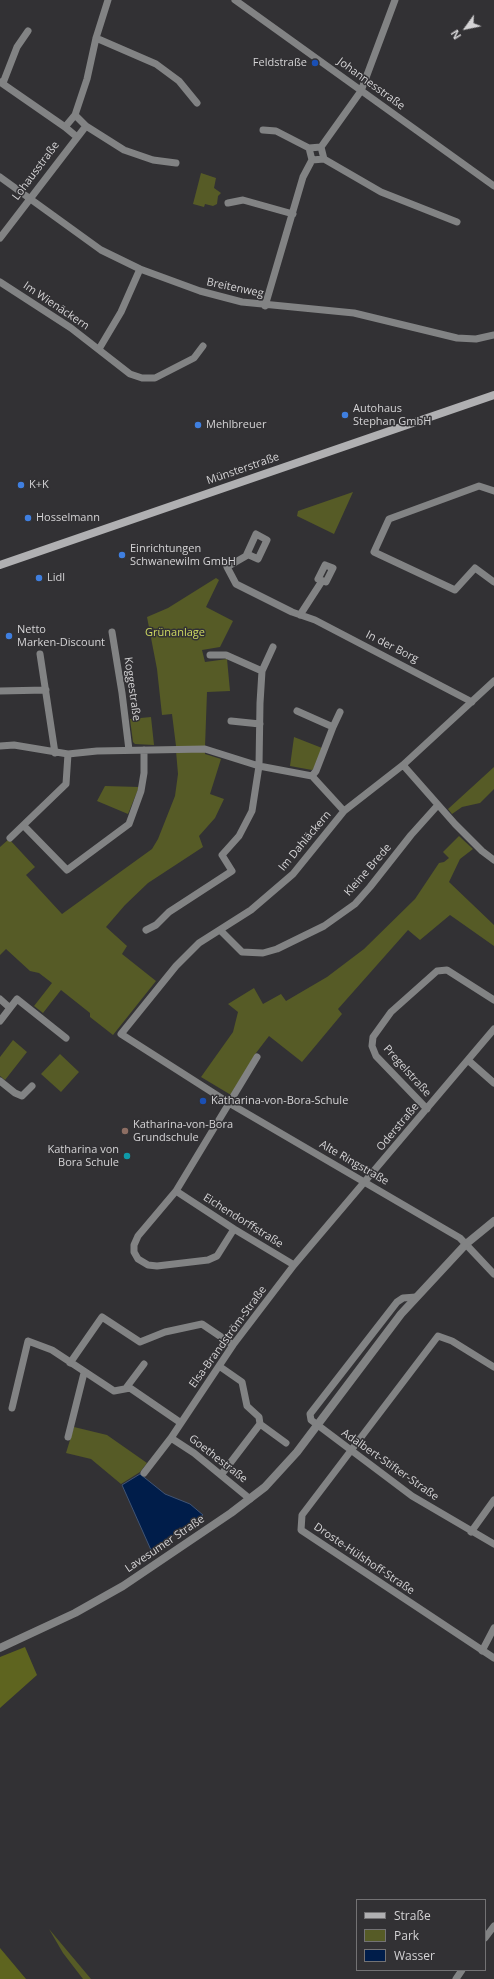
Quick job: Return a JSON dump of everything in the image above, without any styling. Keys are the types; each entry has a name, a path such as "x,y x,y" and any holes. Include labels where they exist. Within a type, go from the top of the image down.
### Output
{"main road":[{"name":"Münsterstraße","path":"0,565 494,395"}],"street":[{"path":"65,127 75,115 108,0"},
{"name":"Johannesstraße","path":"235,0 494,186"},
{"path":"324,159 321,147 361,91 396,0"},
{"path":"28,31 17,46 1,82 77,137"},
{"path":"96,38 156,64 179,81 197,104"},
{"path":"75,115 86,126 124,150 153,160 176,163"},
{"name":"Lohausstraße","path":"0,238 86,126"},
{"path":"263,130 276,131 309,148 321,147"},
{"path":"265,306 304,177 312,160 309,148"},
{"path":"312,160 324,159 381,192 457,222"},
{"name":"Breitenweg","path":"0,177 91,244 140,269 200,291 242,302 265,306 311,308 354,313 457,338 476,339 494,335"},
{"path":"228,202 242,200 293,214"},
{"path":"99,349 121,312 140,269"},
{"name":"Im Wienäckern","path":"0,282 71,328 130,374 142,378 155,378 194,358 203,346"},
{"path":"494,491 479,486 389,519 374,552 455,590 475,568 494,582"},
{"name":"In der Borg","path":"247,554 227,567 236,584 300,615 315,620 472,702"},
{"path":"300,615 322,581"},
{"name":"Koggestraße","path":"112,632 129,750"},
{"path":"146,930 156,925 169,912 232,871 222,855 239,836 252,811 259,766 262,671 273,646"},
{"path":"40,654 55,753"},
{"path":"210,655 226,655 262,671"},
{"name":"Im Dahläckern","path":"121,1034 176,966 199,943 251,910 293,874 344,811 403,765 494,682"},
{"path":"0,691 46,690"},
{"path":"297,711 333,727"},
{"path":"312,776 316,771 340,712"},
{"path":"231,721 260,724"},
{"path":"0,746 14,745 68,754 129,750 204,750 259,766 312,776 344,811"},
{"path":"24,826 67,870 129,824 141,791 144,773 144,750"},
{"path":"10,838 66,784 68,754"},
{"path":"403,765 437,806 470,839 494,860"},
{"name":"Kleine Brede","path":"220,930 242,952 263,953 277,949 324,926 355,904 411,835 437,806"},
{"name":"Pregelstraße","path":"427,1109 376,1056 372,1046 373,1037 391,1012 437,971 447,970 494,1000"},
{"path":"0,999 10,1008"},
{"path":"0,1021 16,999 66,1038"},
{"name":"Oderstraße","path":"366,1183 469,1061 494,1029"},
{"name":"Alte Ringstraße","path":"121,1034 229,1103 460,1238 477,1258 494,1274"},
{"path":"234,1230 217,1256 208,1260 157,1266 148,1265 138,1259 134,1252 134,1245 138,1236 176,1191 257,1057"},
{"path":"469,1061 494,1083"},
{"path":"0,1081 15,1093 22,1096 32,1086"},
{"path":"294,1265 366,1183"},
{"name":"Eichendorffstraße","path":"176,1191 234,1230 294,1265"},
{"name":"Lavesumer Straße","path":"0,1648 54,1624 110,1594 158,1563 250,1499 281,1470 401,1314 466,1244 494,1221"},
{"name":"Elsa-Brandström-Straße","path":"181,1423 233,1345 294,1265"},
{"path":"316,1425 311,1420 310,1414 347,1364 397,1302 403,1298 416,1297"},
{"path":"70,1363 102,1317 140,1342 165,1332 202,1324 233,1345"},
{"path":"351,1451 438,1336 452,1341 494,1367"},
{"name":"Goethestraße","path":"12,1408 28,1341 52,1350 84,1373 114,1391 130,1388 181,1423 144,1473"},
{"path":"126,1388 144,1364"},
{"path":"219,1366 242,1382 247,1406 259,1417 260,1424 286,1444"},
{"path":"68,1437 84,1373"},
{"path":"221,1475 260,1424"},
{"name":"Adalbert-Stifter-Straße","path":"316,1425 412,1496 471,1532 494,1544"},
{"name":"Goethestraße","path":"171,1438 221,1475 250,1499"},
{"name":"Droste-Hülshoff-Straße","path":"351,1451 302,1515 301,1530 494,1658"},
{"path":"471,1532 494,1500"},
{"path":"482,1650 494,1628"},
{"path":"486,1937 494,1926"}],"green space":[{"path":"201,173 216,178 214,188 221,193 218,196 217,204 213,206 205,204 204,207 193,204"},
{"path":"353,492 334,534 297,516 298,511"},
{"name":"Grünanlage","path":"216,578 219,580 206,607 233,621 220,647 202,650 205,662 227,659 230,691 207,692 205,747 176,746 172,714 162,715 157,669 147,617 168,608"},
{"path":"151,717 154,745 135,744 133,742 130,719"},
{"path":"294,737 322,748 315,768 312,770 290,766"},
{"path":"176,751 205,752 205,754 221,759 210,794 224,799 215,818 199,836 203,847 148,883 125,905 106,927 127,946 122,954 156,981 113,1035 90,1017 90,1013 61,990 43,1013 34,1006 52,983 39,973 30,971 6,949 0,955 0,847 9,839 35,867 26,875 62,914 152,849 158,839 175,796 178,774"},
{"path":"494,767 494,789 480,803 462,807 452,814 448,809"},
{"path":"105,786 139,787 128,814 97,801"},
{"path":"459,836 473,849 460,859 449,882 494,925 494,946 450,915 420,940 408,930 338,1009 342,1014 302,1062 269,1036 256,1053 231,1095 201,1077 233,1032 238,1012 228,1004 254,988 263,1004 281,994 286,1001 327,977 364,949 415,899 439,863 444,862 449,858 443,852"},
{"path":"13,1040 27,1052 5,1080 0,1076 0,1057"},
{"path":"60,1054 79,1072 61,1092 41,1074"},
{"path":"74,1427 107,1435 147,1463 140,1472 121,1484 91,1459 66,1453"},
{"path":"25,1647 37,1675 0,1708 0,1657"},
{"path":"49,1929 91,1979 83,1979 63,1953"},
{"path":"0,1948 26,1979 0,1979"}],"water":[{"path":"140,1474 165,1494 190,1504 203,1515 151,1550 122,1485"}],"place":[{"name":"Feldstraße","path":"315,63"},
{"name":"Autohaus Stephan GmbH","path":"345,415"},
{"name":"Mehlbreuer","path":"198,425"},
{"name":"K+K","path":"21,485"},
{"name":"Hosselmann","path":"28,518"},
{"name":"Einrichtungen Schwanewilm GmbH","path":"122,555"},
{"name":"Lidl","path":"39,578"},
{"name":"Netto Marken-Discount","path":"9,636"},
{"name":"Katharina-von-Bora-Schule","path":"203,1101"},
{"name":"Katharina-von-Bora Grundschule","path":"125,1131"},
{"name":"Katharina von Bora Schule","path":"127,1156"}]}
